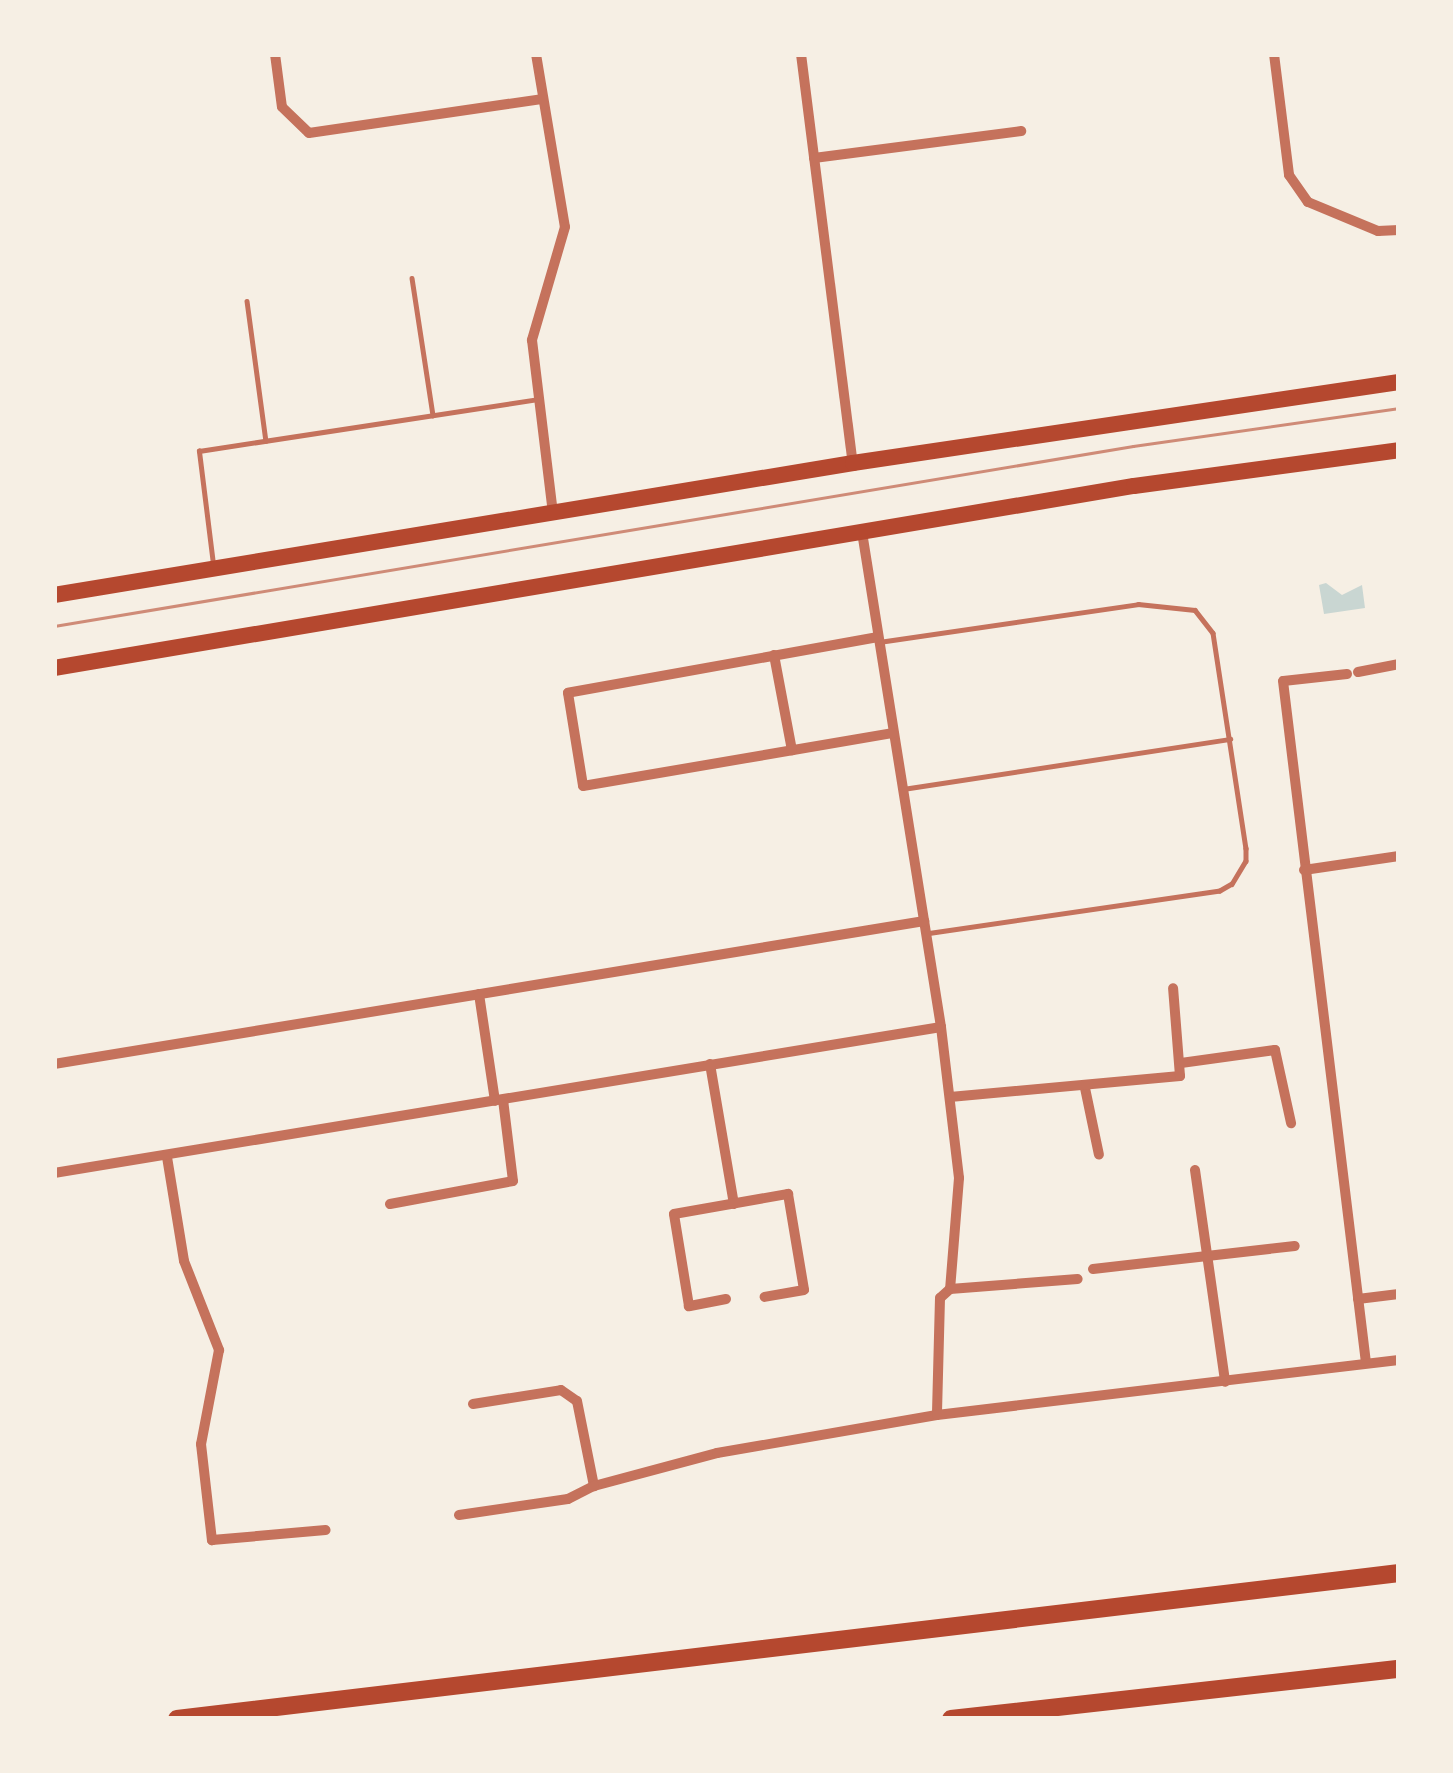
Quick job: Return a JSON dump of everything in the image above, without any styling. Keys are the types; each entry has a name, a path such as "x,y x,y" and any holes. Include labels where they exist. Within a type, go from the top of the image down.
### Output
{"highway":[{"path":"177,1719 1399,1573"},
{"path":"951,1719 1399,1669"}],"main road":[{"path":"54,595 853,463 1399,382"},
{"path":"54,668 862,532 1399,450"}],"street":[{"path":"275,54 282,107 309,133 542,99"},
{"path":"536,54 565,227 532,340 553,514"},
{"path":"801,54 853,463"},
{"path":"1274,54 1289,175 1308,202 1378,231 1399,230"},
{"path":"814,158 1021,131"},
{"path":"862,532 950,1097 959,1178 950,1289"},
{"path":"879,639 568,693 584,786 894,733"},
{"path":"774,655 792,750"},
{"path":"1366,1364 1282,681 1399,664"},
{"path":"1304,871 1399,856"},
{"path":"54,1064 925,927"},
{"path":"950,1097 1180,1076 1173,988"},
{"path":"390,1204 513,1181 478,994"},
{"path":"54,1173 941,1027"},
{"path":"1181,1063 1276,1050 1291,1123"},
{"path":"710,1064 734,1204"},
{"path":"1085,1088 1099,1155"},
{"path":"167,1156 184,1261 219,1350 201,1444 212,1540 326,1530"},
{"path":"1195,1170 1225,1382"},
{"path":"726,1300 689,1306 674,1214 788,1195 804,1289 765,1297"},
{"path":"1093,1269 1295,1246"},
{"path":"937,1415 940,1298 950,1289 1078,1279"},
{"path":"1358,1299 1399,1294"},
{"path":"459,1515 568,1499 594,1486 716,1453 937,1415 1399,1360"},
{"path":"472,1404 561,1390 577,1401 594,1486"}],"lane":[{"path":"412,278 433,416"},
{"path":"247,302 266,441"},
{"path":"214,569 199,452 540,399"},
{"path":"879,639 1116,606 1195,610 1213,633 1246,848 1246,861 1232,884 1220,891 925,927"},
{"path":"903,788 1230,740"}],"shaded area":[{"path":"1326,583 1342,595 1362,585 1365,608 1324,614 1319,585"}],"tram line":[{"path":"54,626 1133,446 1399,408"}]}
